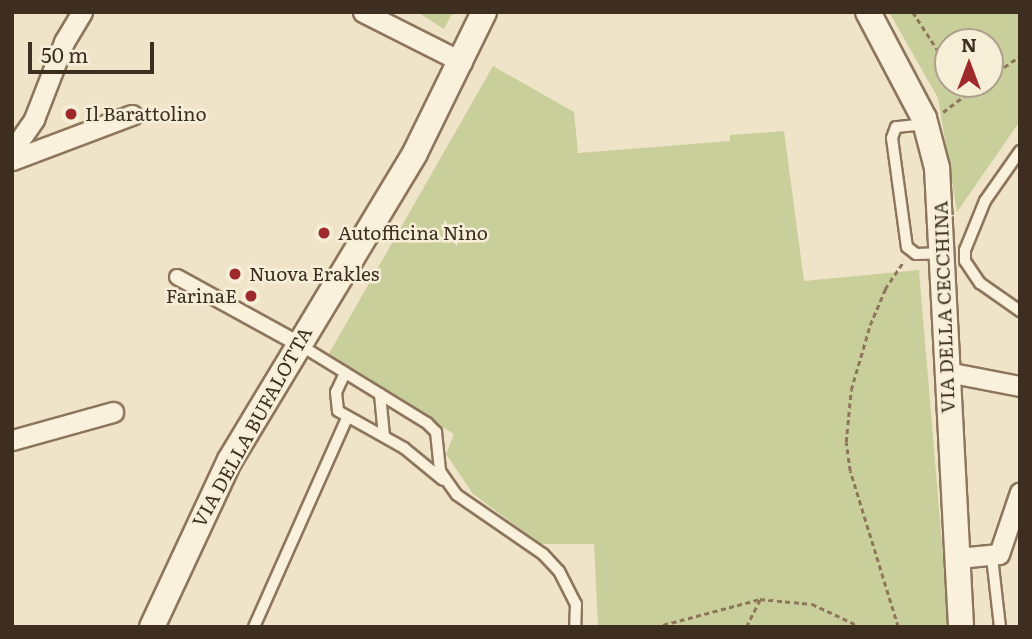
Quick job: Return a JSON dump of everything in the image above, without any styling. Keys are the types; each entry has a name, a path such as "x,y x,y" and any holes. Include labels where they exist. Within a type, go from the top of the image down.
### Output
{"street":[{"path":"12,151 33,119 64,42 82,12"},
{"path":"363,12 462,62"},
{"name":"VIA DELLA BUFALOTTA","path":"152,627 230,460 297,343 380,214 462,62 484,12"},
{"name":"VIA DELLA CECCHINA","path":"868,12 934,119 960,622"},
{"path":"12,160 132,115"},
{"path":"177,277 297,343"},
{"path":"947,372 1020,386"},
{"path":"12,440 113,412"},
{"path":"958,558 992,557 1001,550 1020,492"}],"lane":[{"path":"934,119 896,127 892,138 910,252 942,253"},
{"path":"1020,151 985,201 965,250 965,261 980,283 1020,311"},
{"path":"297,343 436,432 440,471 448,485"},
{"path":"345,373 335,402 338,411 384,436 448,485 472,508 543,554 559,571 576,604 575,627"},
{"path":"380,394 384,436"},
{"path":"254,627 347,418"},
{"path":"992,557 1000,627"}],"path":[{"path":"914,12 934,44"},
{"path":"1004,67 1020,56"},
{"path":"934,119 961,98"},
{"path":"898,627 850,471 846,442 851,390 870,325 885,289 910,252"},
{"path":"655,627 760,599 812,604 861,627"},
{"path":"746,627 760,599"}],"green space":[{"path":"417,12 453,12 444,29"},
{"path":"889,12 1020,12 1020,121 957,212 938,98 1004,98 1004,28 934,28 934,91"},
{"path":"493,66 574,112 578,153 730,141 730,135 784,131 804,281 919,270 949,627 598,627 594,544 541,544 473,494 446,454 454,434 327,357"}],"place":[{"name":"Il Barattolino","path":"71,114"},
{"name":"Autofficina Nino","path":"324,233"},
{"name":"Nuova Erakles","path":"235,274"},
{"name":"FarinaE","path":"251,296"}]}
